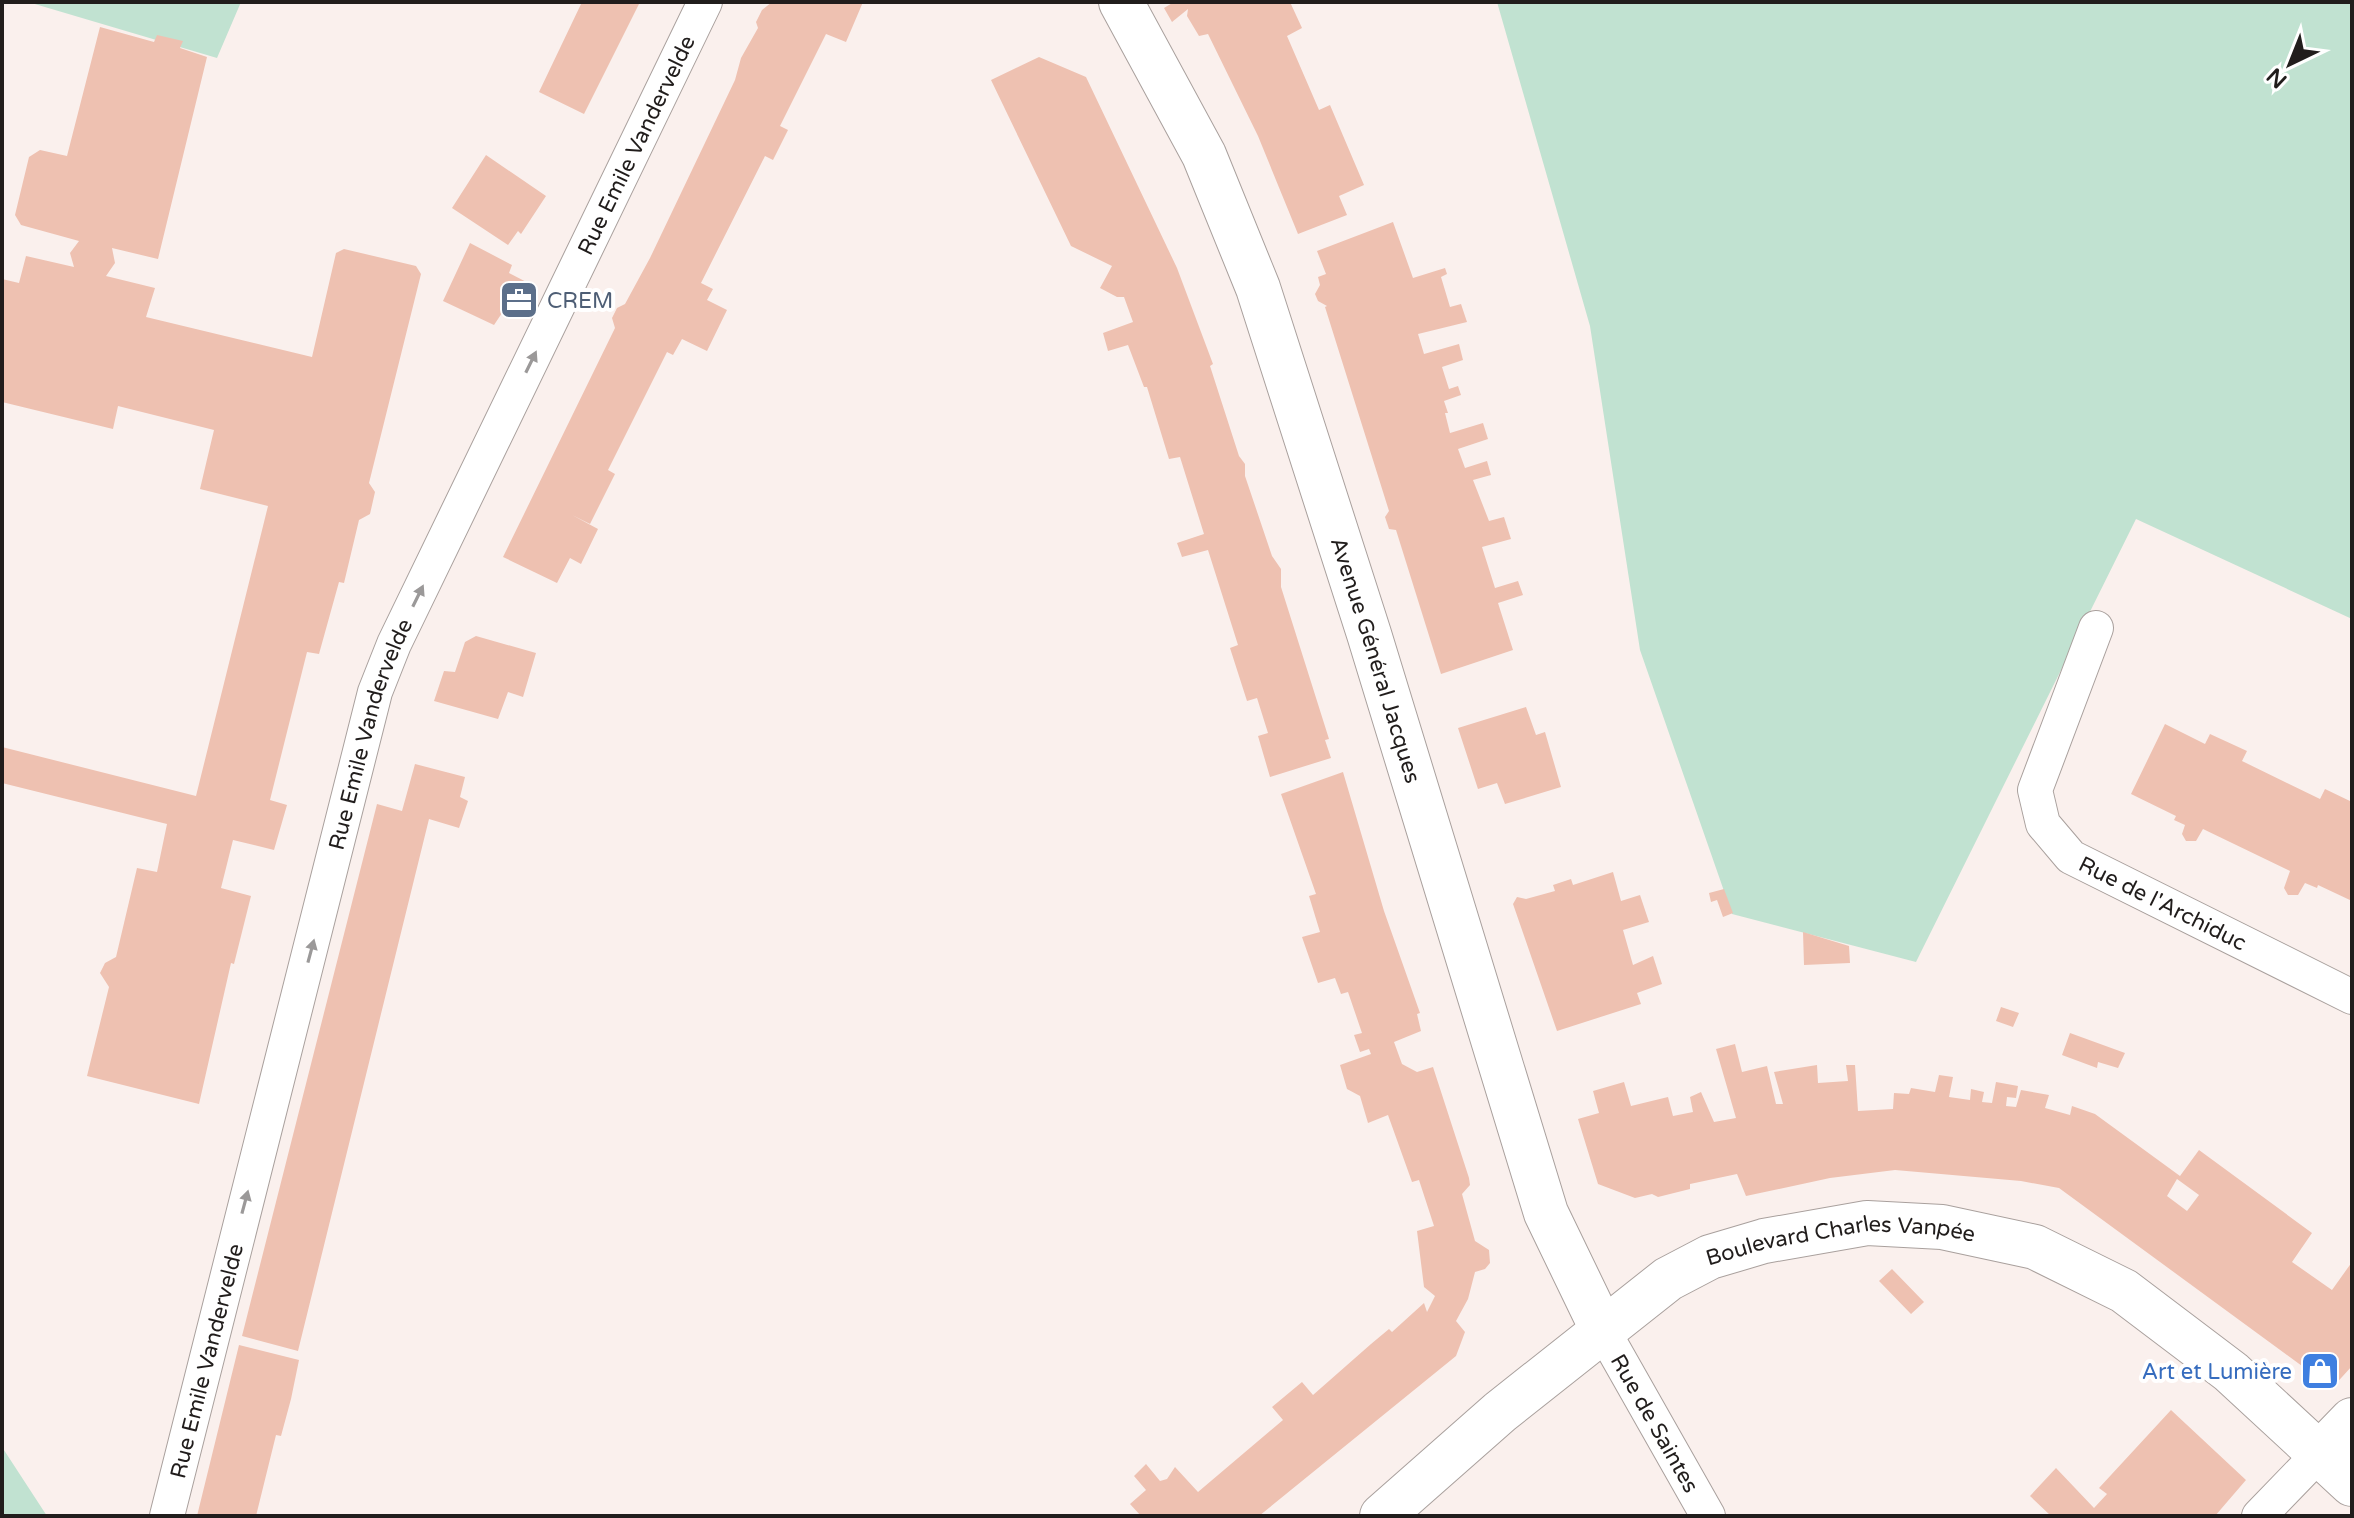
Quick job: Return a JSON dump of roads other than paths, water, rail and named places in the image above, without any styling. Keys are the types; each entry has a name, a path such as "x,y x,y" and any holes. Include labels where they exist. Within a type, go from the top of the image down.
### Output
{"main road":[{"name":"Avenue Général Jacques","path":"1121,2 1204,155 1258,288 1374,649 1546,1213 1602,1329"},
{"name":"Boulevard Charles Vanpée","path":"1382,1516 1602,1329 1668,1279 1710,1257 1764,1241 1867,1223 1942,1227 2035,1247 2124,1291 2231,1372 2352,1484"},
{"path":"2320,1453 2352,1420"}],"street":[{"name":"Rue Emile Vandervelde","path":"167,1516 375,692 394,644 705,2"},
{"name":"Rue de l'Archiduc","path":"2096,628 2035,790 2043,824 2071,857 2352,997"},
{"name":"Rue de Saintes","path":"1602,1329 1708,1516"},
{"path":"2259,1516 2320,1453"}],"place":[{"name":"CREM","path":"519,300"},
{"name":"Art et Lumière","path":"2320,1371"}]}
